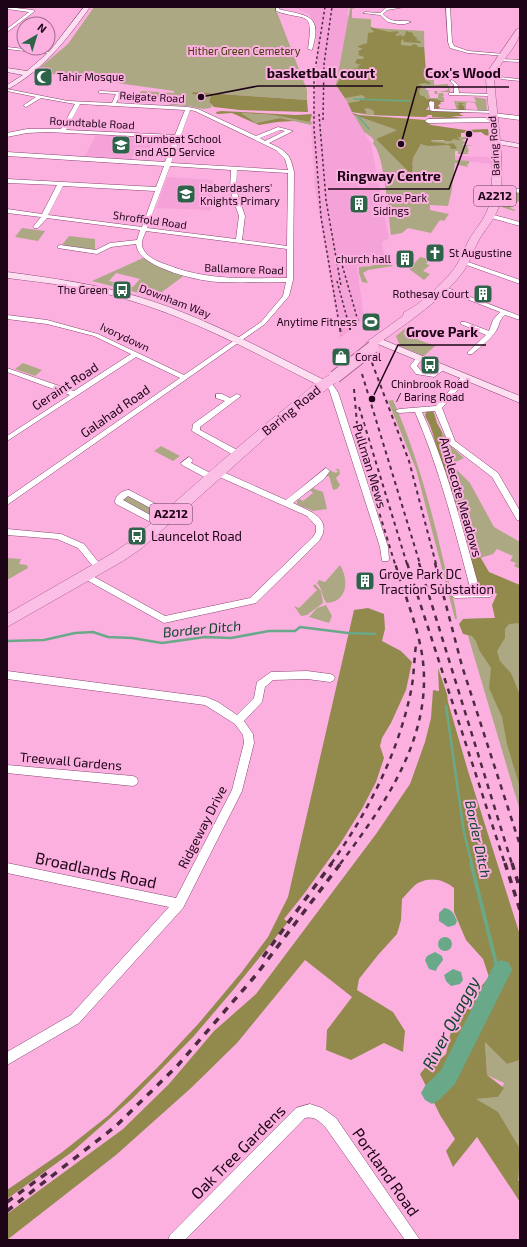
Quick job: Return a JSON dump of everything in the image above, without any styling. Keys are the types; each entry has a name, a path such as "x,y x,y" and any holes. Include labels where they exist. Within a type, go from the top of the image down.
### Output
{"main road":[{"path":"491,75 502,57 519,36"},
{"name":"Baring Road","path":"99,568 129,550 216,475 238,454 301,401 328,382 377,342 388,330 394,329 410,314 443,288 454,276 463,262 472,242 490,216 494,207 497,165 490,95 491,75"},
{"name":"A2212","path":"7,621 99,568"}],"street":[{"path":"56,47 87,7"},
{"path":"278,7 277,10 281,12 300,14 310,20 313,28 310,49"},
{"path":"365,13 381,14 386,9 403,7"},
{"path":"448,7 450,42 452,46 468,52 520,61"},
{"path":"7,8 33,11 7,31"},
{"path":"381,14 384,19 407,23"},
{"path":"7,88 24,77 48,56"},
{"path":"7,71 27,74"},
{"path":"426,71 491,75 520,80"},
{"path":"452,81 456,85 454,94 490,95"},
{"name":"Reigate Road","path":"7,88 40,97 78,103 188,108 202,112 266,142 278,149 288,158 291,172 290,280 286,296 263,323 237,340"},
{"path":"113,105 119,94 124,90"},
{"path":"100,92 119,94"},
{"path":"26,106 40,97"},
{"path":"432,102 431,109 433,110 492,117 520,118"},
{"path":"63,131 78,103"},
{"path":"60,247 96,252 110,245 139,242 157,189 168,164 188,108"},
{"path":"428,121 460,121 492,117"},
{"path":"256,138 280,128 290,131 266,142"},
{"name":"Roundtable Road","path":"7,135 27,131 63,131 177,137"},
{"path":"495,141 520,146"},
{"path":"7,154 291,172"},
{"path":"234,169 233,190 242,216 239,242"},
{"path":"7,182 157,189"},
{"path":"36,227 44,216 61,184"},
{"path":"496,188 520,191"},
{"name":"Shroffold Road","path":"7,211 290,248"},
{"path":"490,216 520,224"},
{"name":"Ballamore Road","path":"139,242 140,250 151,260 169,268 200,277 217,280 290,280"},
{"path":"463,262 497,277 520,282"},
{"name":"Downham Way","path":"7,276 77,285 134,298 178,313 328,382"},
{"path":"443,288 520,318"},
{"path":"470,353 490,334 494,329 496,320 504,312"},
{"name":"Ivorydown","path":"7,317 47,322 96,335 183,378"},
{"path":"463,323 490,334"},
{"name":"Galahad Road","path":"7,502 237,340"},
{"path":"377,342 520,400"},
{"name":"Geraint Road","path":"7,439 136,354"},
{"path":"7,370 75,394"},
{"path":"399,412 438,408 465,377"},
{"name":"Pullman Mews","path":"328,382 332,388 340,410 384,547 385,559"},
{"path":"218,396 230,401"},
{"path":"237,396 196,426 194,431 238,454"},
{"path":"438,408 452,442 495,475 516,507 520,518"},
{"name":"Amblecote Meadows","path":"418,410 430,438 460,534 476,594"},
{"path":"86,576 164,620 247,603 259,596 307,549 321,533 319,523 316,518 310,514 288,503 185,463"},
{"path":"288,503 321,477 326,470"},
{"path":"126,493 129,493 165,519 119,502 119,499 126,493"},
{"path":"7,532 58,536 81,546 99,568"},
{"path":"455,595 490,594"},
{"name":"Ridgeway Drive","path":"7,674 206,702 215,705 238,721 248,734 249,743 237,791 179,904 75,1019 7,1059"},
{"path":"238,721 259,699 260,685 271,676 307,675 330,678"},
{"name":"Treewall Gardens","path":"7,769 133,781"},
{"name":"Broadlands Road","path":"7,868 179,904"},
{"name":"Oak Tree Gardens","path":"175,1240 301,1113 309,1110 317,1110 331,1123"},
{"name":"Portland Road","path":"331,1123 413,1240"}],"shaded area":[{"path":"293,7 349,7 347,14 349,18 336,85 371,144 389,239 383,241 382,244 385,259 370,265 357,266 364,320 340,338 315,188 311,125 316,85 317,38 310,15"},
{"path":"370,27 389,32 398,31 399,33 396,34 396,36 402,35 402,37 405,35 406,31 413,33 413,35 418,39 415,40 420,41 421,43 404,42 403,39 401,41 401,45 411,46 414,44 418,47 424,47 426,71 425,80 431,83 428,84 431,86 426,83 418,84 422,86 419,91 420,95 426,99 435,99 445,102 440,102 441,104 438,105 440,108 437,109 433,107 435,105 434,101 429,101 429,106 426,110 457,110 459,108 457,106 460,105 458,103 464,103 461,105 464,106 464,111 476,113 464,112 459,114 464,116 451,116 468,119 428,117 432,117 432,115 428,115 426,117 374,115 374,111 368,108 364,109 366,114 352,112 348,103 360,101 359,99 366,98 362,95 345,98 336,85 345,74 361,65 355,63 357,59 363,59 364,57 358,55 358,51 363,49 358,46 367,43 368,33 374,32"},
{"path":"193,92 307,100 308,112 240,110 214,107 209,102 211,95 192,94"},
{"path":"216,112 296,115 312,114 310,122 273,115 241,113 256,123 280,118 294,121 259,125 232,113 217,114"},
{"path":"352,113 359,115 426,120 426,122 431,125 465,130 488,129 489,136 481,132 461,133 461,137 457,137 460,139 459,140 431,140 432,142 447,144 453,143 457,148 455,149 451,149 448,145 428,146 421,144 413,158 412,175 376,139 397,130"},
{"name":"Drumbeat School and ASD Service","path":"96,134 155,137 149,153 134,153 131,161 84,158"},
{"path":"455,156 491,157 491,164 455,160"},
{"name":"Haberdashers' Knights Primary","path":"167,177 213,180 211,210 156,208"},
{"path":"432,411 442,432 442,440 452,455 449,459 456,481 455,488 468,526 471,541 489,572 520,585 520,623 509,624 505,629 505,638 497,651 500,661 511,673 520,695 520,788 507,744 502,717 489,688 491,668 479,650 476,641 472,636 463,634 459,624 463,619 495,618 492,605 497,594 478,584 441,465 433,433 425,416 426,412"},
{"path":"368,608 384,614 385,629 382,641 401,651 412,662 406,690 391,723 382,738 380,746 384,758 376,782 363,807 340,844 284,919 288,922 194,1036 133,1098 72,1152 7,1199 7,1190 61,1153 109,1115 157,1068 199,1023 241,973 268,937 288,897 354,610"},
{"path":"438,668 447,694 468,771 520,935 520,1060 507,1064 485,1042 487,1075 504,1088 498,1097 476,1099 498,1112 520,1149 518,1180 520,1182 520,1202 477,1137 453,1167 446,1151 455,1139 440,1115 420,1074 428,1064 437,1062 446,1054 452,1026 462,1010 489,977 483,959 466,940 454,912 454,888 442,881 433,879 416,884 402,899 401,920 397,934 359,979 357,990 393,1012 405,1031 403,1052 384,1043 351,1060 326,1050 327,1030 352,997 305,960 237,1043 191,1088 116,1155 7,1240 7,1214 123,1129 169,1084 214,1031 256,994 376,834 410,784 425,742 431,718 433,690 439,691"},
{"path":"444,908 449,909 454,914 457,921 455,925 448,927 439,921 439,913"},
{"path":"442,937 448,937 452,941 452,947 448,951 442,951 438,947 438,941"},
{"path":"435,952 442,956 443,960 436,971 429,969 425,960 427,956"},
{"path":"453,969 461,972 463,980 460,984 451,986 446,981 444,975"}],"green space":[{"name":"Hither Green Cemetery","path":"94,7 275,7 307,90 307,100 193,92 211,95 209,102 212,106 211,108 203,109 189,106 170,105 173,98 152,97 152,95 139,94 141,91 174,93 174,91 46,73 38,69 54,56 56,56 56,54 68,44"},
{"path":"352,7 358,7 352,9 352,18 371,19 371,27 374,28 424,31 425,79 435,80 434,85 448,84 450,92 439,92 448,90 448,88 426,88 426,90 430,90 428,91 430,98 438,98 438,94 435,94 434,91 437,91 439,96 439,93 443,93 444,96 441,97 444,97 444,101 426,100 426,117 369,115 352,112 336,85 350,9"},
{"path":"474,97 486,99 487,111 478,111 475,103 467,102 466,111 457,111 454,101 476,102"},
{"path":"240,113 273,115 312,122 311,125 280,118 256,123"},
{"path":"354,115 398,130 376,139 413,166 413,158 421,144 446,144 432,143 431,140 452,141 453,139 460,139 456,137 467,137 468,138 462,140 466,143 463,145 474,145 467,146 469,151 467,153 470,154 458,154 458,151 455,151 455,160 469,161 469,164 467,164 468,167 457,166 458,163 455,163 452,189 448,206 430,205 430,210 449,214 444,221 440,220 431,233 408,228 402,233 391,235 380,159 373,144 374,140 364,132"},
{"path":"504,192 520,192 520,200 510,208 516,210 514,211 502,207"},
{"path":"22,228 45,231 38,241 15,237"},
{"path":"69,236 95,239 95,250 62,245"},
{"path":"420,257 430,259 426,264 430,265 423,271 430,274 424,280 409,269"},
{"path":"143,258 153,264 185,275 155,297 92,281","holes":["116,273 140,279 133,287 109,281"]},
{"path":"383,259 393,266 368,270 363,273 368,283 362,282 359,267 371,266"},
{"path":"409,325 412,325 403,334 435,346 424,356 400,346 396,336"},
{"path":"23,363 42,370 35,376 15,369"},
{"path":"393,400 409,440 434,521 457,619 455,619 416,469 388,401"},
{"path":"442,432 451,446 464,458 451,464 470,483 494,527 520,542 520,569 514,566 516,563 510,561 513,556 497,549 493,554 480,558 470,535 466,516 456,493 449,456 442,440"},
{"path":"161,446 180,456 173,461 154,451"},
{"path":"335,469 339,469 340,474 336,478 340,485 337,489 333,490 329,476 323,477 329,470 336,473 338,471"},
{"path":"312,488 323,492 327,509 313,511 297,504 299,499 303,501 313,493 310,490"},
{"path":"127,495 161,513 156,518 121,500"},
{"path":"7,558 21,559 19,564 27,565 28,568 7,580"},
{"path":"340,565 345,577 345,589 339,599 334,602 327,603 317,583 319,580 325,582"},
{"path":"315,584 321,591 323,603 307,615 301,616 294,606 299,608 317,590 313,586"},
{"path":"326,605 332,616 329,623 309,617 317,608"},
{"path":"520,617 520,811 463,619"},
{"path":"485,1041 507,1064 520,1060 520,1182 475,1099 498,1097 504,1083 487,1075"}],"waterway":[{"path":"354,99 410,101"},
{"path":"358,116 369,129"},
{"name":"Border Ditch","path":"7,641 44,640 75,633 93,632 108,637 132,638 162,643 205,637 231,638 269,631 295,631 300,627 348,633 375,634"},
{"name":"Border Ditch","path":"446,706 464,833 472,864"},
{"name":"Border Ditch","path":"471,863 499,975"},
{"name":"River Quaggy","path":"432,1093 448,1077 502,970"}],"railway":[{"path":"325,7 314,76 314,128 321,217 340,329"},
{"path":"323,120 324,64 332,7"},
{"path":"319,114 326,200 341,286"},
{"path":"341,261 358,321"},
{"path":"337,281 350,329"},
{"path":"340,328 341,336"},
{"path":"369,355 409,461 436,564"},
{"path":"362,374 420,564"},
{"path":"354,389 359,447 395,564"},
{"path":"359,407 407,564"},
{"path":"340,864 375,815 405,762 415,734 422,705 424,675 420,644 395,563"},
{"path":"407,563 505,864"},
{"path":"419,563 512,864"},
{"path":"435,563 462,666 520,845"},
{"path":"331,864 345,844 369,803 390,760 411,691 416,645"},
{"path":"263,957 332,863"},
{"path":"7,1211 116,1126 178,1065 256,975 341,863"},
{"path":"505,863 520,910"},
{"path":"512,863 520,889"},
{"path":"7,1202 47,1173"}],"place":[{"name":"Tahir Mosque","path":"43,77"},
{"name":"basketball court","path":"201,97"},
{"name":"Ringway Centre","path":"469,134"},
{"name":"Cox's Wood","path":"401,144"},
{"name":"Drumbeat School and ASD Service","path":"121,145"},
{"name":"Haberdashers' Knights Primary","path":"186,194"},
{"name":"Grove Park Sidings","path":"359,204"},
{"name":"St Augustine","path":"435,253"},
{"name":"church hall","path":"405,259"},
{"name":"The Green","path":"122,290"},
{"name":"Rothesay Court","path":"483,294"},
{"name":"Anytime Fitness","path":"371,322"},
{"name":"Coral","path":"341,357"},
{"name":"Chinbrook Road / Baring Road","path":"430,365"},
{"name":"Grove Park","path":"372,399"},
{"name":"Launcelot Road","path":"137,536"},
{"name":"Grove Park DC Traction Substation","path":"365,581"}]}
